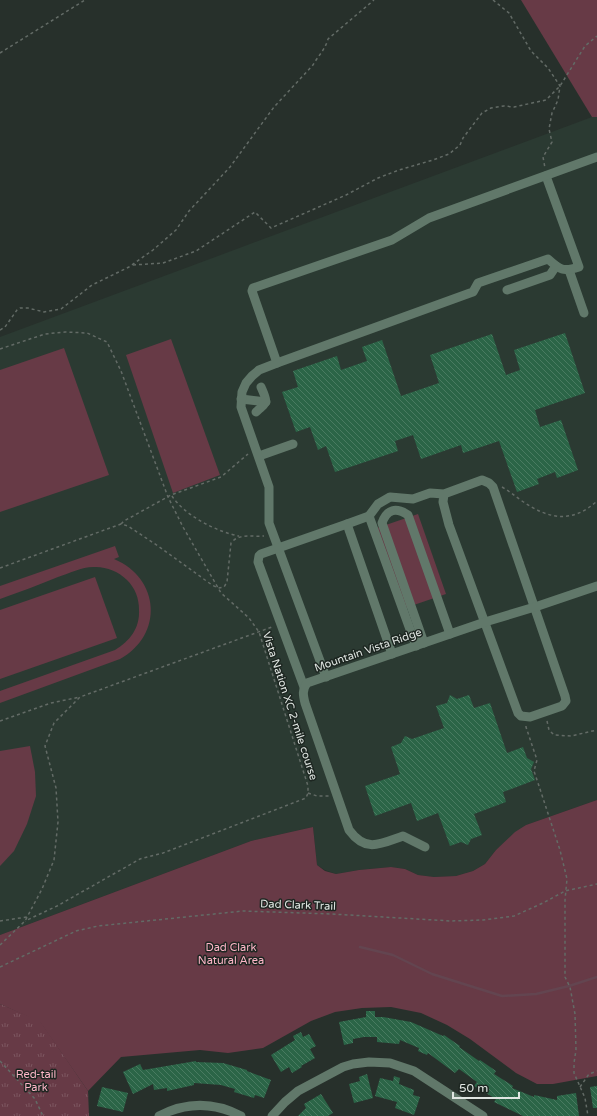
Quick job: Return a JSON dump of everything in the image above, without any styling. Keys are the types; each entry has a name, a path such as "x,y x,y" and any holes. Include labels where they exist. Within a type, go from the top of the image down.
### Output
{"street":[{"path":"277,363 252,291 253,288 392,240 429,218 597,157"},
{"path":"326,677 269,523 269,487 242,407 241,399 246,384 259,370 473,292 478,283 548,259 562,270 569,270 579,267 546,176"},
{"path":"507,290 550,275 556,266"},
{"path":"569,270 584,313"},
{"path":"261,388 266,402"},
{"path":"241,399 266,402"},
{"path":"256,412 266,402"},
{"path":"257,453 293,444"},
{"path":"425,846 403,836 378,845 370,845 358,840 349,830 302,694 304,688 280,624 258,558 261,554 369,516 378,504 390,497 414,499 430,493 444,494 482,480 489,483 493,487 566,701 562,706 530,717 521,716 518,713 449,525 443,502 444,494"},
{"path":"420,644 382,523 385,516 391,511 401,510 408,515 450,634"},
{"path":"369,516 420,644"},
{"path":"347,524 392,654"},
{"name":"Mountain Vista Ridge","path":"304,688 307,683 485,622 597,586"},
{"path":"272,1116 298,1091 343,1067 370,1062 390,1064 414,1071 483,1116"},
{"path":"159,1116 169,1111 199,1105 228,1110 241,1116"}],"path":[{"path":"0,53 85,0"},
{"path":"0,330 5,327 20,308 28,308 44,312 61,309 92,285 133,265 176,230 189,211 230,167 274,107 313,65 317,57 326,48 328,39 374,0"},
{"path":"493,0 509,13 531,51 548,68 560,86 558,100 552,113 549,129 552,142 543,157 546,176"},
{"path":"133,265 162,263 196,251 255,212 272,228 346,195 378,178 449,154 460,145 463,138 482,113 491,108 504,106 514,107 546,100 560,86 585,46 597,36"},
{"name":"Vista Nation XC 2-mile course","path":"0,349 45,334 65,332 87,333 106,342 121,371 168,497 185,531 221,593 249,618 259,632 308,786 306,798 163,853 140,859 53,908 25,921"},
{"path":"0,568 122,524 124,521 171,495 221,477 249,453 257,453"},
{"path":"499,485 537,510 558,516 570,517 579,514 590,508 597,501"},
{"path":"171,495 176,503 195,517 224,532 241,536 273,536"},
{"path":"122,524 142,535 218,588 224,587 227,582 230,543 234,538 241,536"},
{"path":"0,721 60,701 80,697 280,624"},
{"path":"0,945 25,921 42,889 54,860 58,822 56,788 45,746 54,723 80,697"},
{"path":"545,712 549,730 554,736 571,736 597,730"},
{"path":"530,717 526,727 537,760 534,771 545,810 565,868 567,879 565,977 570,987 575,1014 576,1050 574,1073 585,1098 588,1116"},
{"path":"308,793 323,797 337,794"},
{"name":"Dad Clark Trail","path":"0,967 76,931 98,926 243,911 332,914 451,921 483,920 514,916 566,891 597,884"},
{"path":"0,920 27,916"},
{"path":"0,1062 35,1099 43,1116"},
{"path":"580,1087 590,1074 597,1071"}],"shaded area":[{"path":"592,117 597,117 597,800 526,825 496,850 485,864 473,871 456,876 434,877 418,875 405,869 391,867 336,874 317,865 313,827 251,841 0,935 0,337"}],"green space":[{"path":"521,0 597,0 597,117 592,117"},
{"path":"171,339 220,475 173,493 126,355"},
{"path":"64,348 109,475 0,512 0,370"},
{"path":"418,514 446,594 402,609 374,529"},
{"path":"115,546 119,557 114,559 129,568 141,579 148,593 151,607 150,622 144,636 134,649 120,659 0,703 0,691 115,650 129,638 136,628 139,610 136,594 130,583 113,570 100,567 81,569 0,599 0,586"},
{"path":"95,577 117,638 0,679 0,610"},
{"path":"30,746 35,772 36,796 27,824 14,851 0,866 0,751"},
{"name":"Dad Clark Natural Area","path":"597,800 597,1076 553,1084 537,1084 516,1073 470,1039 447,1025 421,1013 391,1007 362,1008 335,1012 311,1021 263,1048 228,1053 200,1050 121,1057 88,1091 40,1022 0,1004 0,935 251,841 313,827 317,865 325,871 336,874 391,867 405,869 418,875 434,877 456,876 473,871 485,864 496,850 515,832 526,825"},
{"name":"Red-tail Park","path":"0,1004 40,1021 88,1091 89,1116 0,1116"}],"building":[{"path":"565,333 585,393 535,410 540,427 561,420 578,470 557,478 555,472 537,479 539,484 517,492 499,441 463,453 461,445 421,459 413,435 395,441 398,451 335,472 326,446 318,450 310,427 296,432 282,392 298,387 293,371 337,356 341,370 367,361 362,347 382,340 401,396 439,383 430,355 492,334 506,375 520,370 514,350"},
{"path":"450,695 457,699 469,695 474,708 490,703 507,753 523,747 527,758 534,762 531,769 535,780 503,792 506,802 474,814 482,835 471,839 468,845 461,842 450,846 438,813 417,821 411,803 375,816 365,786 400,774 391,747 401,743 405,736 412,739 444,728 436,706 447,703"},
{"path":"366,1011 375,1011 375,1017 411,1022 443,1036 444,1035 479,1061 480,1060 496,1071 494,1074 513,1086 512,1088 534,1097 534,1095 557,1100 557,1096 576,1093 579,1116 523,1116 494,1102 496,1099 474,1086 477,1082 459,1069 455,1073 428,1053 427,1055 418,1051 419,1048 400,1040 399,1044 377,1042 377,1037 364,1037 353,1039 353,1043 344,1045 339,1022 366,1017"},
{"path":"301,1032 303,1037 309,1034 316,1046 310,1049 315,1058 292,1073 289,1067 281,1072 271,1055 295,1040 293,1036"},
{"path":"196,1061 223,1063 247,1070 271,1080 264,1098 255,1095 254,1098 234,1092 235,1089 221,1085 194,1083 194,1085 167,1091 167,1088 154,1090 153,1084 133,1094 123,1072 140,1064 143,1070"},
{"path":"367,1074 373,1098 354,1103 349,1084 360,1081 359,1077"},
{"path":"394,1076 400,1078 399,1084 414,1090 413,1095 420,1097 414,1115 395,1108 397,1102 375,1096 380,1078 393,1081"},
{"path":"597,1086 597,1108 593,1108 590,1087"},
{"path":"102,1087 128,1093 123,1112 97,1106"},
{"path":"321,1094 333,1113 328,1116 298,1116 306,1108 304,1104"}],"waterway":[{"path":"360,947 393,955 432,974 502,996 536,994 597,977"}]}
